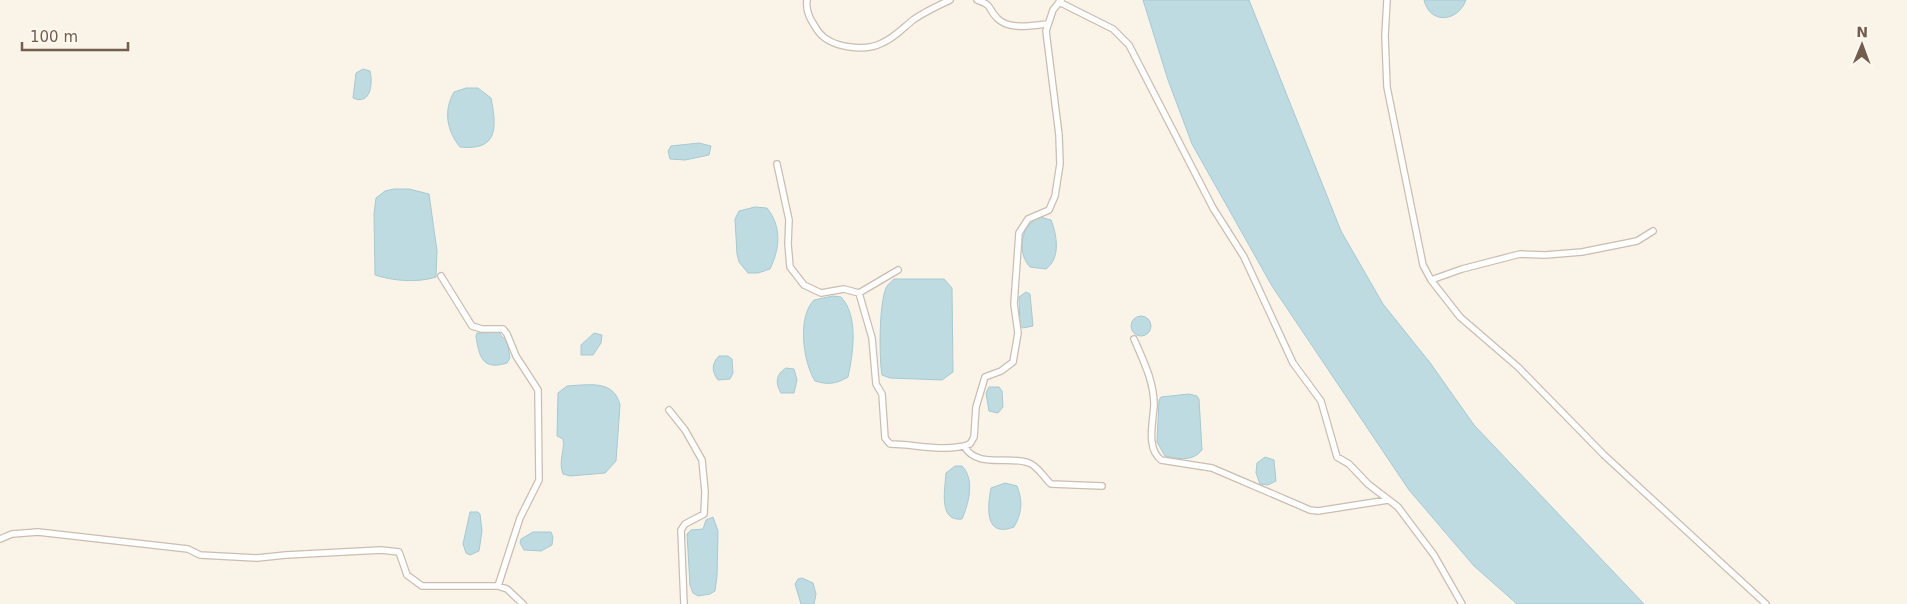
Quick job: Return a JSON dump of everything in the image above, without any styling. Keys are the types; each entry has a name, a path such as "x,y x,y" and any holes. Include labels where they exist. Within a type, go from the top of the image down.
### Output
{"street":[{"path":"808,0 807,10 821,36 838,44 856,48 881,44 931,8 950,0"},
{"path":"977,0 989,4 998,19 1017,26 1048,24"},
{"path":"1386,0 1387,87 1423,264 1431,280 1460,317 1518,367 1604,455 1766,604"},
{"path":"859,293 872,338 876,384 882,394 885,438 890,444 964,446 970,444 974,437 976,407 986,377 1001,371 1013,362 1018,333 1014,304 1019,233 1028,220 1049,210 1055,196 1060,164 1059,136 1049,68 1046,31 1060,1 1113,29 1129,45 1196,176 1244,257 1293,363 1321,401 1337,457 1349,464 1368,484 1398,507 1434,555 1462,604"},
{"path":"777,164 789,220 788,244 790,267 804,285 820,293 844,289 859,293 898,270"},
{"path":"1431,280 1462,268 1520,254 1545,255 1595,250 1637,241 1653,231"},
{"path":"441,276 472,326 482,329 503,329 516,356 538,390 539,480 520,518 498,586"},
{"path":"1134,339 1151,381 1154,404 1152,443 1155,455 1161,460 1212,468 1310,510 1318,511 1388,500"},
{"path":"669,410 685,430 702,460 705,492 704,514 685,524 681,530 684,604"},
{"path":"964,446 968,454 982,459 1029,462 1038,468 1051,484 1102,486"},
{"path":"0,539 12,534 38,532 188,549 200,555 256,558 381,550 399,552 407,576 422,586 498,586 507,589 524,604"}],"water":[{"path":"1143,0 1249,0 1341,231 1383,304 1431,364 1474,425 1644,604 1517,604 1474,566 1409,490 1272,286 1192,144 1168,80"},
{"path":"1424,0 1466,0 1457,13 1444,18 1432,14"},
{"path":"363,69 370,71 371,87 367,96 359,100 353,98 356,73"},
{"path":"466,88 478,88 491,98 494,128 488,141 482,145 460,147 449,128 448,106 454,92"},
{"path":"699,143 711,146 709,155 685,160 670,159 668,151 671,146"},
{"path":"409,189 429,194 437,251 436,277 406,281 375,275 374,214 376,198 385,191"},
{"path":"755,207 767,208 775,223 778,238 776,253 770,269 758,273 748,273 739,262 737,254 735,219 739,211"},
{"path":"1040,217 1051,220 1056,239 1054,259 1046,269 1030,267 1023,254 1022,246 1028,226"},
{"path":"894,279 944,279 952,288 953,372 942,380 890,378 882,375 880,344 882,306 886,288"},
{"path":"1026,292 1030,294 1033,326 1023,328 1020,326 1019,297"},
{"path":"833,296 841,297 847,305 850,314 853,336 852,357 848,377 832,383 824,383 815,381 807,363 804,340 805,317 814,300"},
{"path":"1141,316 1148,319 1151,326 1148,333 1141,336 1134,333 1131,326 1134,319"},
{"path":"499,332 507,340 510,358 507,363 492,365 483,360 476,336 477,333"},
{"path":"594,333 602,335 601,343 593,355 581,355 581,345"},
{"path":"719,356 728,356 732,359 733,373 730,379 718,380 714,374 713,368"},
{"path":"786,368 794,369 797,380 794,393 781,393 778,386 778,376"},
{"path":"599,385 612,391 617,397 620,405 616,461 605,473 570,476 563,474 561,465 563,439 557,436 558,393 567,386"},
{"path":"989,387 999,387 1002,391 1003,407 998,413 989,411 986,393"},
{"path":"1189,394 1197,396 1199,399 1202,450 1190,458 1180,459 1165,456 1157,442 1159,400 1161,397"},
{"path":"1265,457 1274,460 1276,481 1268,485 1260,484 1256,473 1257,463"},
{"path":"955,466 962,466 966,471 970,484 969,499 962,519 954,519 949,515 945,503 946,473"},
{"path":"1005,483 1017,486 1021,507 1014,527 1005,529 993,525 990,520 989,504 991,488"},
{"path":"470,512 478,512 480,514 482,531 479,551 470,555 466,553 463,544"},
{"path":"713,517 718,531 715,591 698,596 693,593 690,585 687,534 691,530 703,529 706,520"},
{"path":"533,532 551,532 553,537 552,545 541,551 524,550 520,543 521,539"},
{"path":"802,578 813,583 816,594 814,604 801,604 795,584 798,579"}]}
